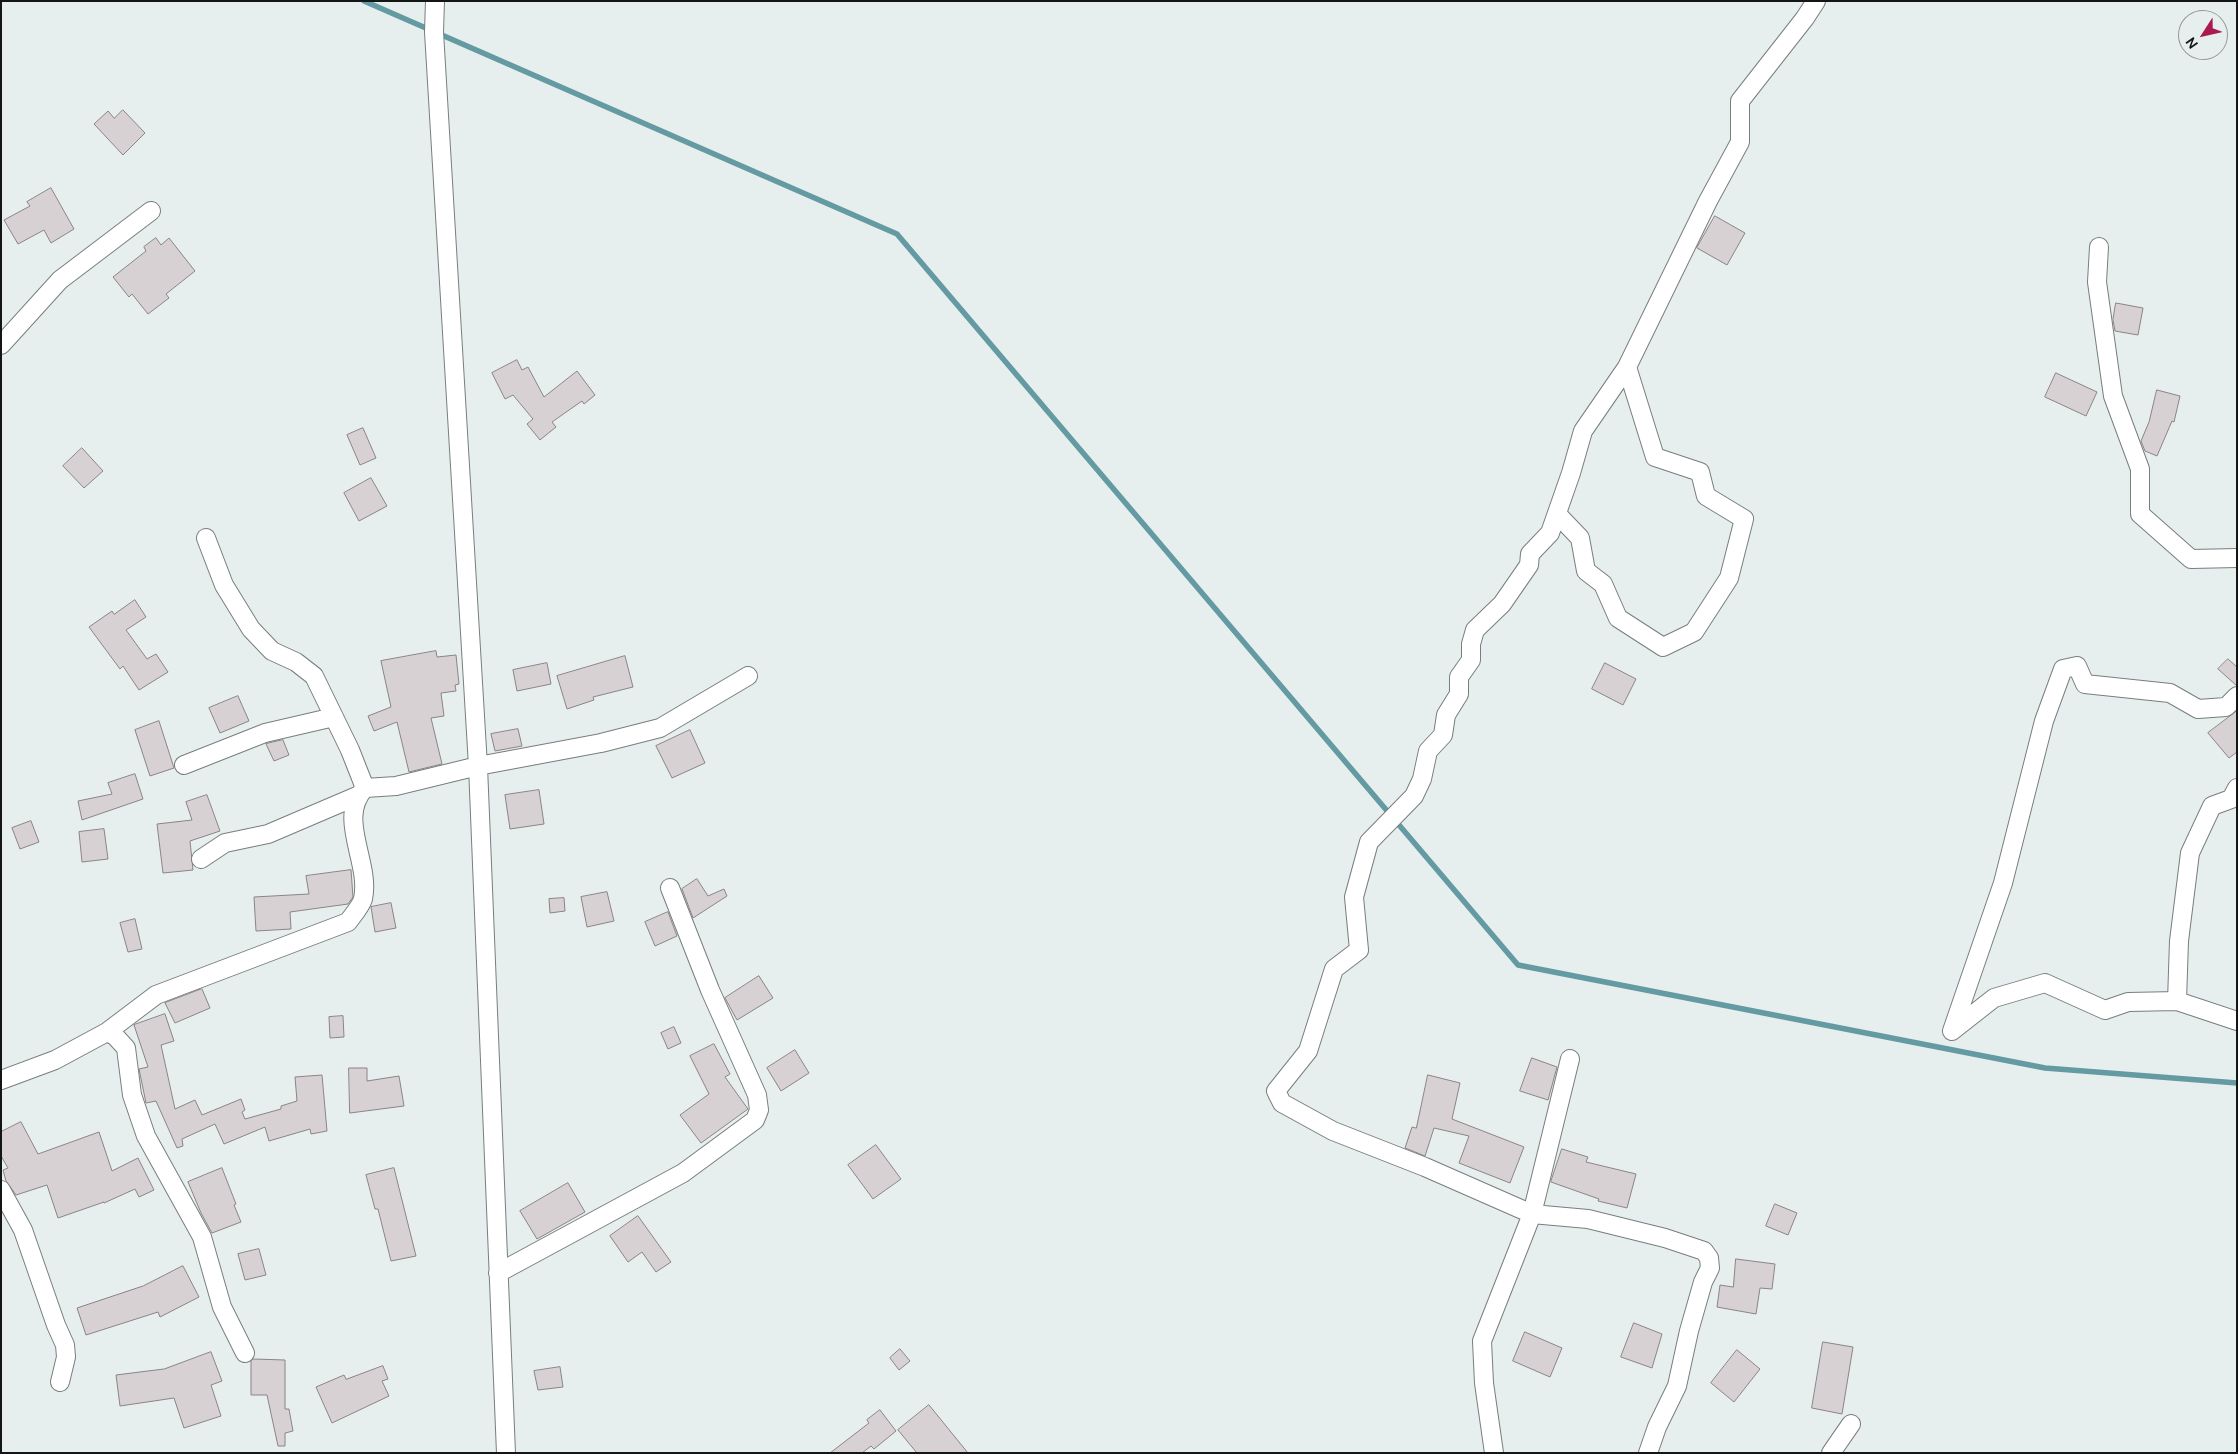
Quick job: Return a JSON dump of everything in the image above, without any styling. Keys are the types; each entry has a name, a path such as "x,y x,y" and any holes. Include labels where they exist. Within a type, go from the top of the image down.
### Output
{"street":[{"path":"434,1 434,32 478,766 506,1453"},
{"path":"1648,1453 1657,1427 1677,1386 1689,1331 1703,1282 1710,1268 1709,1258 1704,1251 1665,1238 1588,1219 1532,1214 1425,1167 1333,1131 1282,1103 1276,1091 1308,1051 1334,969 1359,950 1354,897 1368,842 1414,796 1422,779 1428,751 1443,735 1446,715 1459,694 1459,677 1472,660 1471,644 1475,630 1502,604 1529,565 1530,554 1550,532 1572,473 1583,431 1627,367 1708,201 1740,142 1740,101 1805,18 1816,1"},
{"path":"1,345 60,280 151,210"},
{"path":"2099,247 2097,282 2113,396 2140,469 2140,514 2191,558 2237,558"},
{"path":"1557,514 1580,538 1586,571 1603,584 1618,618 1663,647 1694,632 1729,578 1744,519 1706,496 1700,472 1655,457 1627,367"},
{"path":"1,1080 55,1060 107,1032 156,995 348,922 363,900 363,876 352,820 361,792 334,717 314,676 296,662 272,651 251,629 224,585 206,538"},
{"path":"2237,696 2226,707 2198,709 2170,693 2085,684 2077,666 2063,669 2044,721 2003,883 1952,1031 1994,998 2045,983 2105,1010 2128,1002 2177,1001 2237,1021"},
{"path":"201,859 225,844 268,834 361,792 396,786 478,766 601,743 660,728 748,676"},
{"path":"184,765 265,733 334,717"},
{"path":"2177,1001 2179,941 2190,853 2212,806 2231,799 2237,788"},
{"path":"498,1273 683,1173 755,1120 759,1110 757,1095 710,990 670,888"},
{"path":"107,1032 115,1036 126,1048 132,1095 146,1136 202,1237 222,1307 245,1353"},
{"path":"1494,1453 1484,1384 1482,1341 1532,1214 1570,1059"},
{"path":"1,1190 23,1230 56,1325 65,1344 66,1356 60,1382"},
{"path":"1831,1453 1851,1424"}],"building":[{"path":"123,110 145,133 123,155 94,124 108,111 114,118"},
{"path":"51,188 74,229 51,243 44,230 18,244 4,220 30,206 27,202"},
{"path":"1715,216 1745,233 1727,265 1697,248"},
{"path":"156,238 161,245 169,238 195,271 166,294 169,298 148,314 132,294 129,297 113,277 146,251 144,247"},
{"path":"2116,303 2143,308 2138,335 2115,331 2113,320"},
{"path":"517,360 522,370 528,367 544,397 577,371 595,395 584,404 582,401 552,422 556,427 540,440 527,424 533,419 513,395 505,399 492,373"},
{"path":"2056,373 2097,392 2086,416 2045,397"},
{"path":"2157,390 2180,396 2174,422 2172,421 2157,456 2145,451 2141,441 2149,422"},
{"path":"363,428 376,458 360,465 347,435"},
{"path":"82,448 103,471 84,488 63,466"},
{"path":"371,478 387,506 359,521 344,493"},
{"path":"135,600 146,617 126,630 147,659 156,654 168,672 139,690 123,666 120,669 89,627 112,611 114,614"},
{"path":"436,651 437,657 456,655 459,684 455,685 456,691 441,693 444,716 431,718 442,764 409,772 397,722 374,731 368,716 391,707 381,661"},
{"path":"625,656 633,687 593,697 594,700 567,709 557,676"},
{"path":"2228,659 2237,667 2237,686 2218,669"},
{"path":"547,663 551,684 517,691 513,670"},
{"path":"1605,663 1636,679 1623,705 1592,689"},
{"path":"238,696 249,721 220,733 209,708"},
{"path":"2237,711 2237,752 2229,758 2208,733"},
{"path":"159,721 174,768 150,776 135,730"},
{"path":"518,729 522,746 495,751 491,734"},
{"path":"690,730 705,763 672,778 656,746"},
{"path":"283,740 289,755 274,761 266,744"},
{"path":"135,774 143,799 82,820 78,801 112,794 108,783"},
{"path":"539,790 544,824 510,829 505,795"},
{"path":"207,795 220,831 190,841 193,870 163,873 157,824 192,820 186,802"},
{"path":"31,821 39,842 20,849 12,828"},
{"path":"104,829 108,859 82,862 79,832"},
{"path":"351,870 353,897 348,904 290,912 291,929 256,931 254,897 309,894 306,876"},
{"path":"697,879 708,896 724,889 727,896 693,918 682,889"},
{"path":"607,892 614,921 587,927 581,897"},
{"path":"564,898 565,911 550,913 549,899"},
{"path":"391,903 396,928 375,932 371,907"},
{"path":"668,912 677,936 655,946 645,922"},
{"path":"135,919 142,949 128,952 120,923"},
{"path":"759,976 773,998 737,1020 725,998"},
{"path":"202,989 210,1008 175,1023 165,1003"},
{"path":"165,1014 174,1041 161,1045 175,1109 195,1100 202,1115 241,1099 245,1110 242,1112 245,1119 281,1109 281,1106 297,1101 295,1077 322,1075 327,1131 311,1134 310,1129 269,1141 265,1127 224,1144 215,1124 182,1139 183,1146 177,1148 156,1101 146,1103 139,1069 148,1067 134,1025"},
{"path":"343,1016 344,1037 330,1038 329,1017"},
{"path":"674,1027 681,1043 668,1049 661,1033"},
{"path":"714,1044 730,1074 725,1077 748,1109 701,1143 680,1115 709,1094 690,1056"},
{"path":"795,1050 809,1073 781,1091 767,1068"},
{"path":"1532,1058 1557,1067 1548,1100 1520,1091"},
{"path":"349,1068 367,1068 367,1081 399,1076 404,1106 350,1113"},
{"path":"1428,1075 1460,1083 1452,1119 1524,1147 1510,1183 1459,1163 1469,1136 1434,1128 1425,1156 1405,1148 1412,1127 1416,1128"},
{"path":"21,1122 38,1154 99,1132 112,1171 138,1158 154,1190 139,1197 135,1189 104,1203 58,1218 47,1185 16,1195 6,1181 3,1170 8,1168 1,1156 1,1132"},
{"path":"876,1145 901,1179 873,1199 848,1165"},
{"path":"1562,1149 1588,1157 1586,1162 1636,1174 1627,1208 1598,1201 1599,1199 1551,1182"},
{"path":"222,1168 241,1222 212,1233 188,1182"},
{"path":"394,1168 416,1256 391,1261 378,1209 375,1209 366,1175"},
{"path":"568,1183 585,1212 537,1239 520,1211"},
{"path":"1775,1204 1797,1213 1788,1235 1766,1226"},
{"path":"638,1216 671,1262 656,1272 642,1252 628,1262 610,1236"},
{"path":"259,1249 266,1275 245,1280 238,1254"},
{"path":"1736,1259 1775,1264 1772,1289 1760,1288 1756,1314 1717,1307 1720,1285 1733,1287"},
{"path":"183,1266 199,1297 160,1317 158,1312 86,1335 77,1308 143,1286"},
{"path":"1634,1323 1662,1334 1652,1368 1621,1357"},
{"path":"1525,1332 1562,1348 1550,1377 1513,1361"},
{"path":"1823,1342 1853,1347 1842,1414 1812,1408"},
{"path":"900,1349 910,1361 899,1370 890,1358"},
{"path":"1737,1350 1760,1369 1734,1402 1711,1383"},
{"path":"211,1352 222,1381 211,1385 221,1416 184,1428 174,1398 120,1406 116,1375 164,1369"},
{"path":"253,1359 285,1360 285,1409 289,1409 293,1431 285,1433 285,1446 278,1446 267,1395 251,1395 251,1361"},
{"path":"383,1366 388,1379 382,1381 389,1396 332,1423 316,1387 344,1375 346,1379"},
{"path":"560,1367 563,1387 538,1390 534,1371"},
{"path":"929,1405 968,1453 917,1453 898,1430"},
{"path":"880,1410 896,1431 874,1449 871,1446 862,1453 830,1453 869,1423 867,1420"}],"waterway":[{"path":"364,1 897,234 1518,965 2045,1068 2237,1083"}]}
